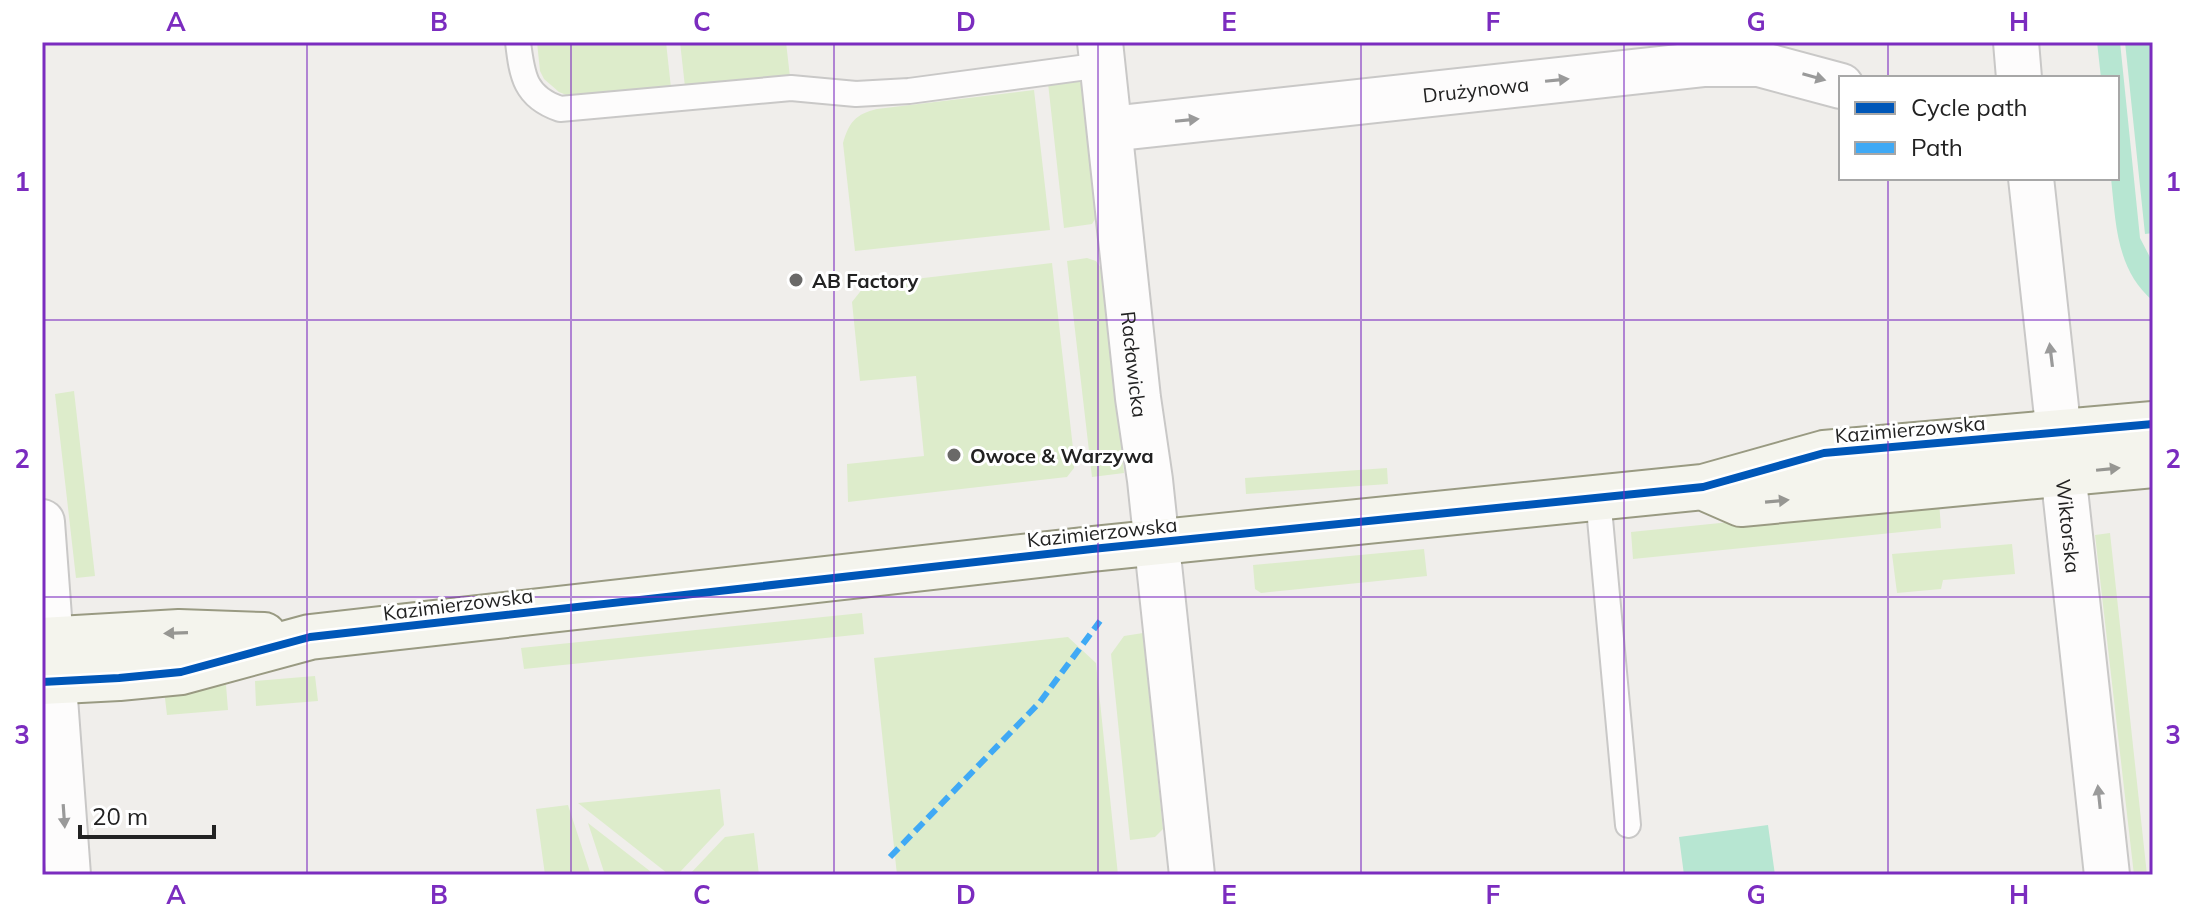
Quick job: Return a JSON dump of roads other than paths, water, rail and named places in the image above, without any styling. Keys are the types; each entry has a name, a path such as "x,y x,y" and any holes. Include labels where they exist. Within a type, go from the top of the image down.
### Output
{"street":[{"path":"2016,42 2019,76"},
{"name":"Racławicka","path":"1101,54 1192,875"},
{"name":"Drużynowa","path":"1110,129 1705,64 1759,64 1839,85"},
{"name":"Wiktorska","path":"2031,180 2107,875"},
{"name":"Kazimierzowska","path":"48,661 181,672 310,637 1157,543 1703,487 1741,504 2062,453 2153,424"},
{"name":"Kazimierzowska","path":"2062,453 2153,465"},
{"path":"42,522 48,661 68,875"}],"lane":[{"path":"518,42 522,72 530,90 546,104 560,109 791,88 856,94 909,91 1101,54"},
{"path":"1598,497 1628,825"}],"place":[{"name":"AB Factory","path":"796,280"},
{"name":"Owoce & Warzywa","path":"954,455"}]}
